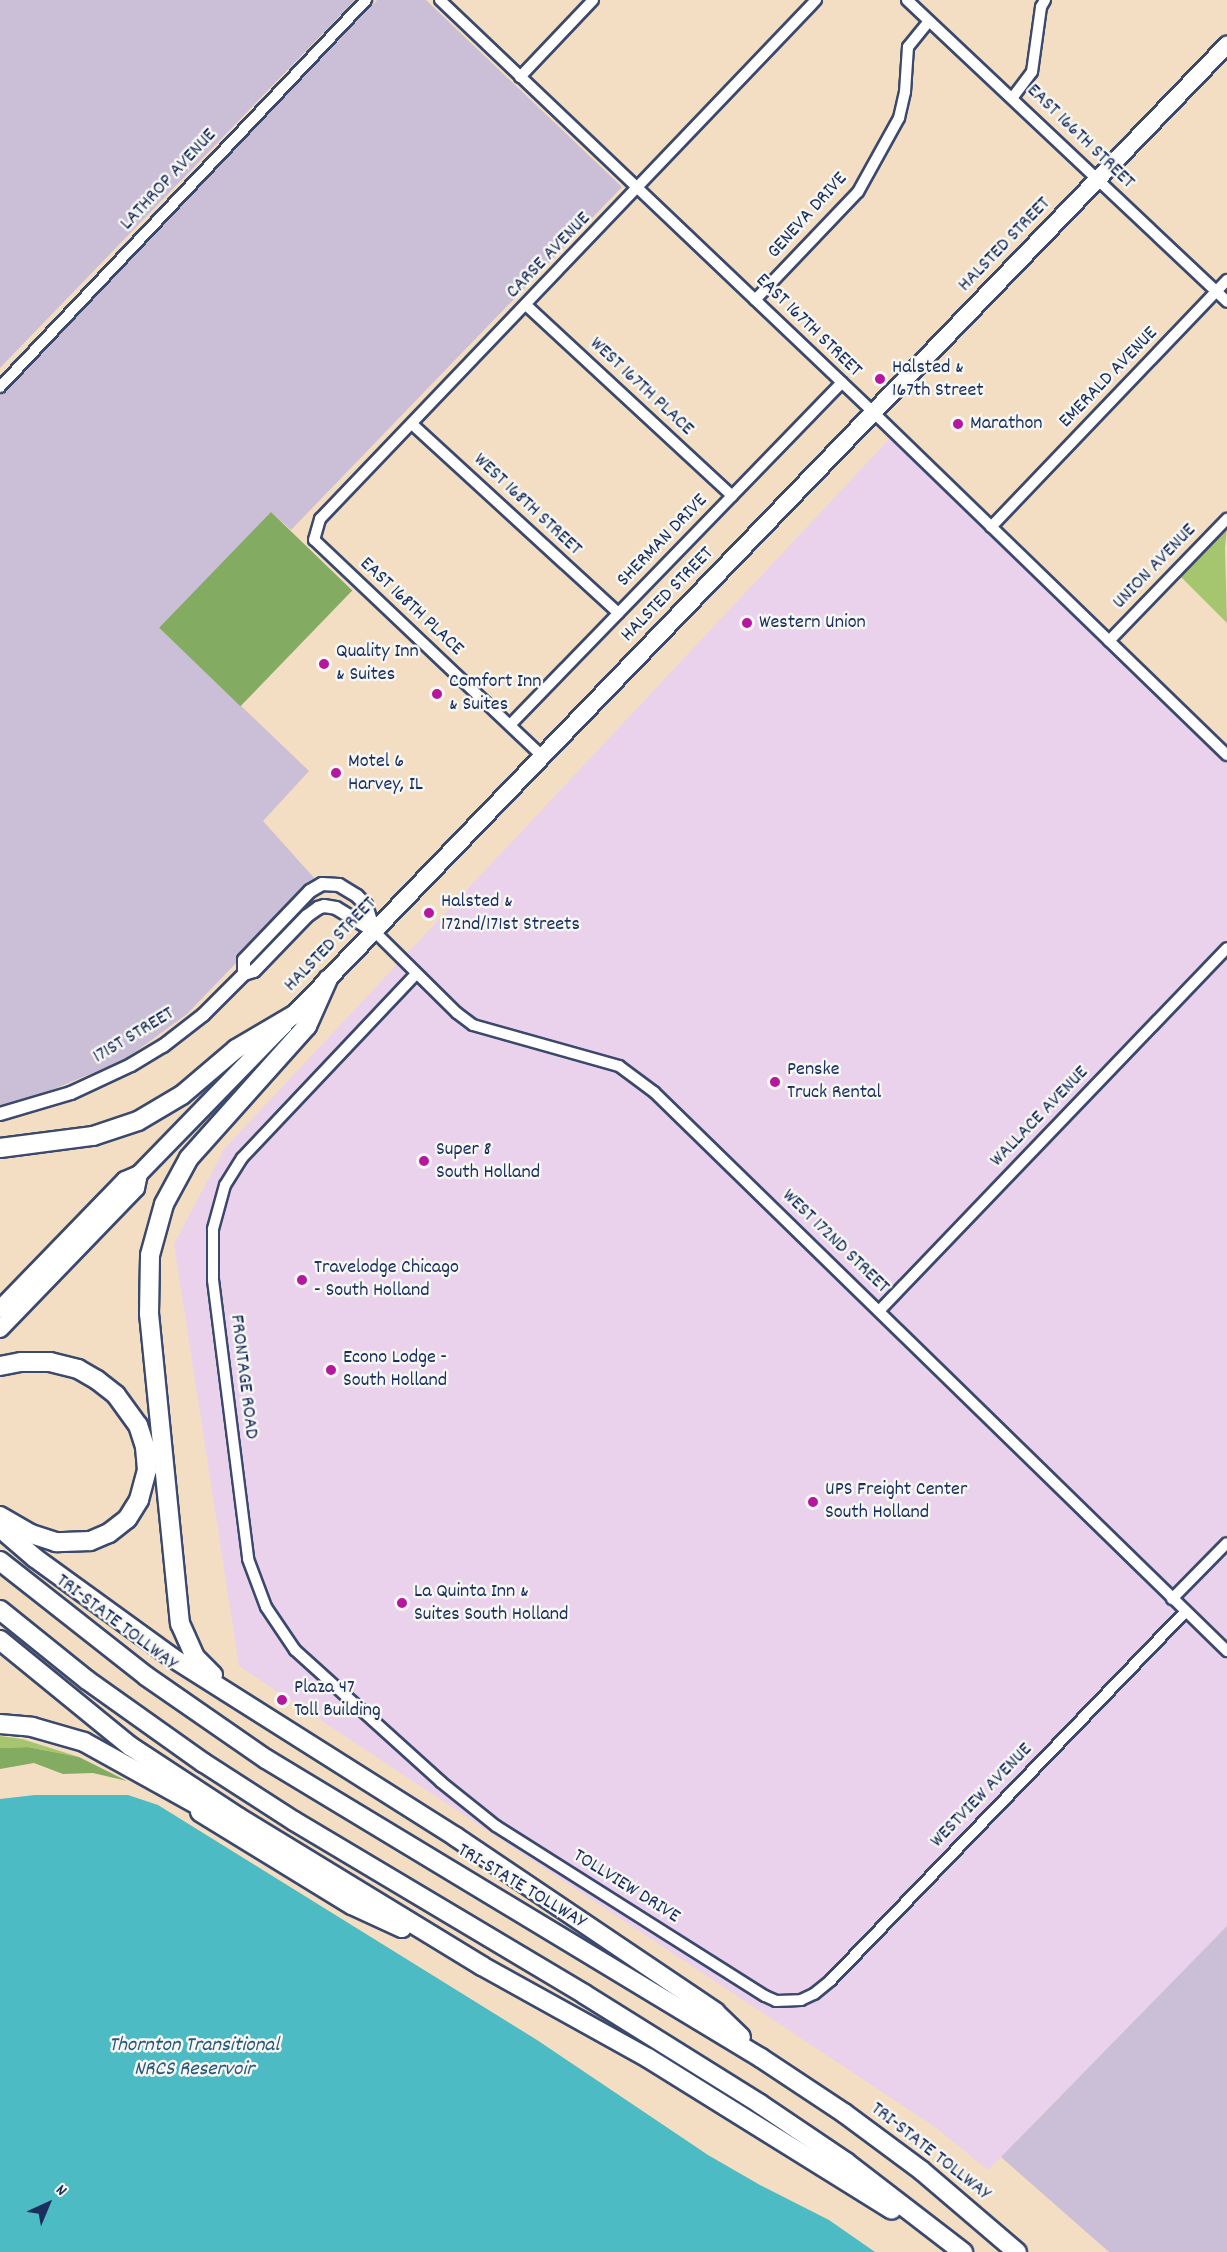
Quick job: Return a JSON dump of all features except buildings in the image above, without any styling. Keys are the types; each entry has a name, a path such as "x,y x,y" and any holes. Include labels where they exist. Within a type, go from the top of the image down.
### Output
{"highway":[{"path":"267,1718 258,1704 201,1664 186,1642 180,1624 149,1314 149,1266 160,1216 182,1170 205,1138 307,1026 328,979"},
{"path":"0,1148 93,1136 138,1121 182,1095 236,1049 294,1015"},
{"path":"0,1366 21,1362 50,1362 78,1369 98,1380 116,1395 138,1425 145,1447 147,1470 144,1490 127,1519 110,1533 90,1541 56,1542 32,1534 0,1516"},
{"path":"0,1528 35,1558 172,1658 456,1837 715,2012 761,2058"},
{"name":"TRI-STATE TOLLWAY","path":"0,1561 146,1676 266,1759 761,2058 844,2114 922,2171 1017,2252"},
{"path":"0,1610 87,1680 222,1775 760,2104 846,2162 963,2252"},
{"path":"0,1640 160,1767 482,1966"},
{"path":"0,1724 32,1727 84,1742 156,1784 234,1825 356,1898 648,2058 958,2252"}],"main road":[{"name":"HALSTED STREET","path":"0,1309 124,1179 139,1174 294,1015 1227,45"},
{"name":"HALSTED STREET","path":"0,1329 136,1188 139,1174"}],"street":[{"name":"LATHROP AVENUE","path":"0,387 366,0"},
{"name":"EAST 167TH STREET","path":"440,0 873,412 1226,753"},
{"path":"520,77 593,0"},
{"name":"CARSE AVENUE","path":"314,540 320,519 638,190 816,0"},
{"name":"EAST 166TH STREET","path":"907,0 1013,97 1227,302"},
{"path":"1013,97 1030,77 1041,7 1045,0"},
{"name":"GENEVA DRIVE","path":"755,300 858,192 899,118 905,92 908,47 929,21"},
{"name":"EMERALD AVENUE","path":"991,527 1227,280"},
{"name":"WEST 167TH PLACE","path":"526,305 732,496"},
{"name":"SHERMAN DRIVE","path":"510,725 842,383"},
{"name":"WEST 168TH STREET","path":"412,424 618,614"},
{"name":"UNION AVENUE","path":"1109,641 1227,519"},
{"name":"EAST 168TH PLACE","path":"314,540 542,756"},
{"name":"171ST STREET","path":"244,974 244,960 310,891 322,884 339,885 357,896 366,905 374,931"},
{"name":"171ST STREET","path":"0,1114 80,1089 145,1057 203,1015 244,974 254,971 306,916 324,906 341,910 352,920 374,931"},
{"name":"WEST 172ND STREET","path":"374,931 457,1013 481,1029 619,1066 662,1100 880,1310 1227,1651"},
{"name":"WALLACE AVENUE","path":"880,1310 1227,948"},
{"name":"FRONTAGE ROAD","path":"416,974 242,1158 225,1185 213,1229 213,1280 248,1559 266,1606 295,1650 441,1782"},
{"path":"1172,1599 1227,1543"},
{"name":"WESTVIEW AVENUE","path":"801,2000 814,1994 831,1980 1185,1612"},
{"name":"TOLLVIEW DRIVE","path":"441,1782 496,1826 765,1996 776,2001 801,2000"}],"shaded area":[{"path":"0,0 355,0 0,368"},
{"path":"377,0 426,0 622,187 291,530 271,512 161,629 309,771 263,821 316,880 187,1014 124,1060 20,1103 0,1105 0,394"},
{"path":"895,433 1227,755 1227,1926 988,2170 935,2127 239,1666 174,1244 225,1148"},
{"path":"1227,1926 1227,2252 1109,2252 1001,2157"}],"green space":[{"path":"271,512 352,590 240,706 159,628"},
{"path":"1227,526 1225,548 1227,623 1180,576"},
{"path":"0,1736 22,1739 79,1757 28,1747 0,1748"},
{"path":"28,1747 79,1757 127,1781 93,1773 63,1774 34,1763 0,1769 0,1748"}],"water":[{"name":"Thornton Transitional NRCS Reservoir","path":"35,1795 128,1795 158,1805 537,2040 708,2155 760,2185 829,2220 875,2252 0,2252 0,1799"}],"place":[{"name":"Halsted & 167th Street","path":"880,379"},
{"name":"Marathon","path":"958,424"},
{"name":"Western Union","path":"747,623"},
{"name":"Quality Inn & Suites","path":"324,664"},
{"name":"Comfort Inn & Suites","path":"437,694"},
{"name":"Motel 6 Harvey, IL","path":"336,773"},
{"name":"Halsted & 172nd/171st Streets","path":"429,913"},
{"name":"Penske Truck Rental","path":"775,1082"},
{"name":"Super 8 South Holland","path":"424,1161"},
{"name":"Travelodge Chicago - South Holland","path":"302,1280"},
{"name":"Econo Lodge - South Holland","path":"331,1370"},
{"name":"UPS Freight Center South Holland","path":"813,1502"},
{"name":"La Quinta Inn & Suites South Holland","path":"402,1603"},
{"name":"Plaza 47 Toll Building","path":"282,1700"}]}
